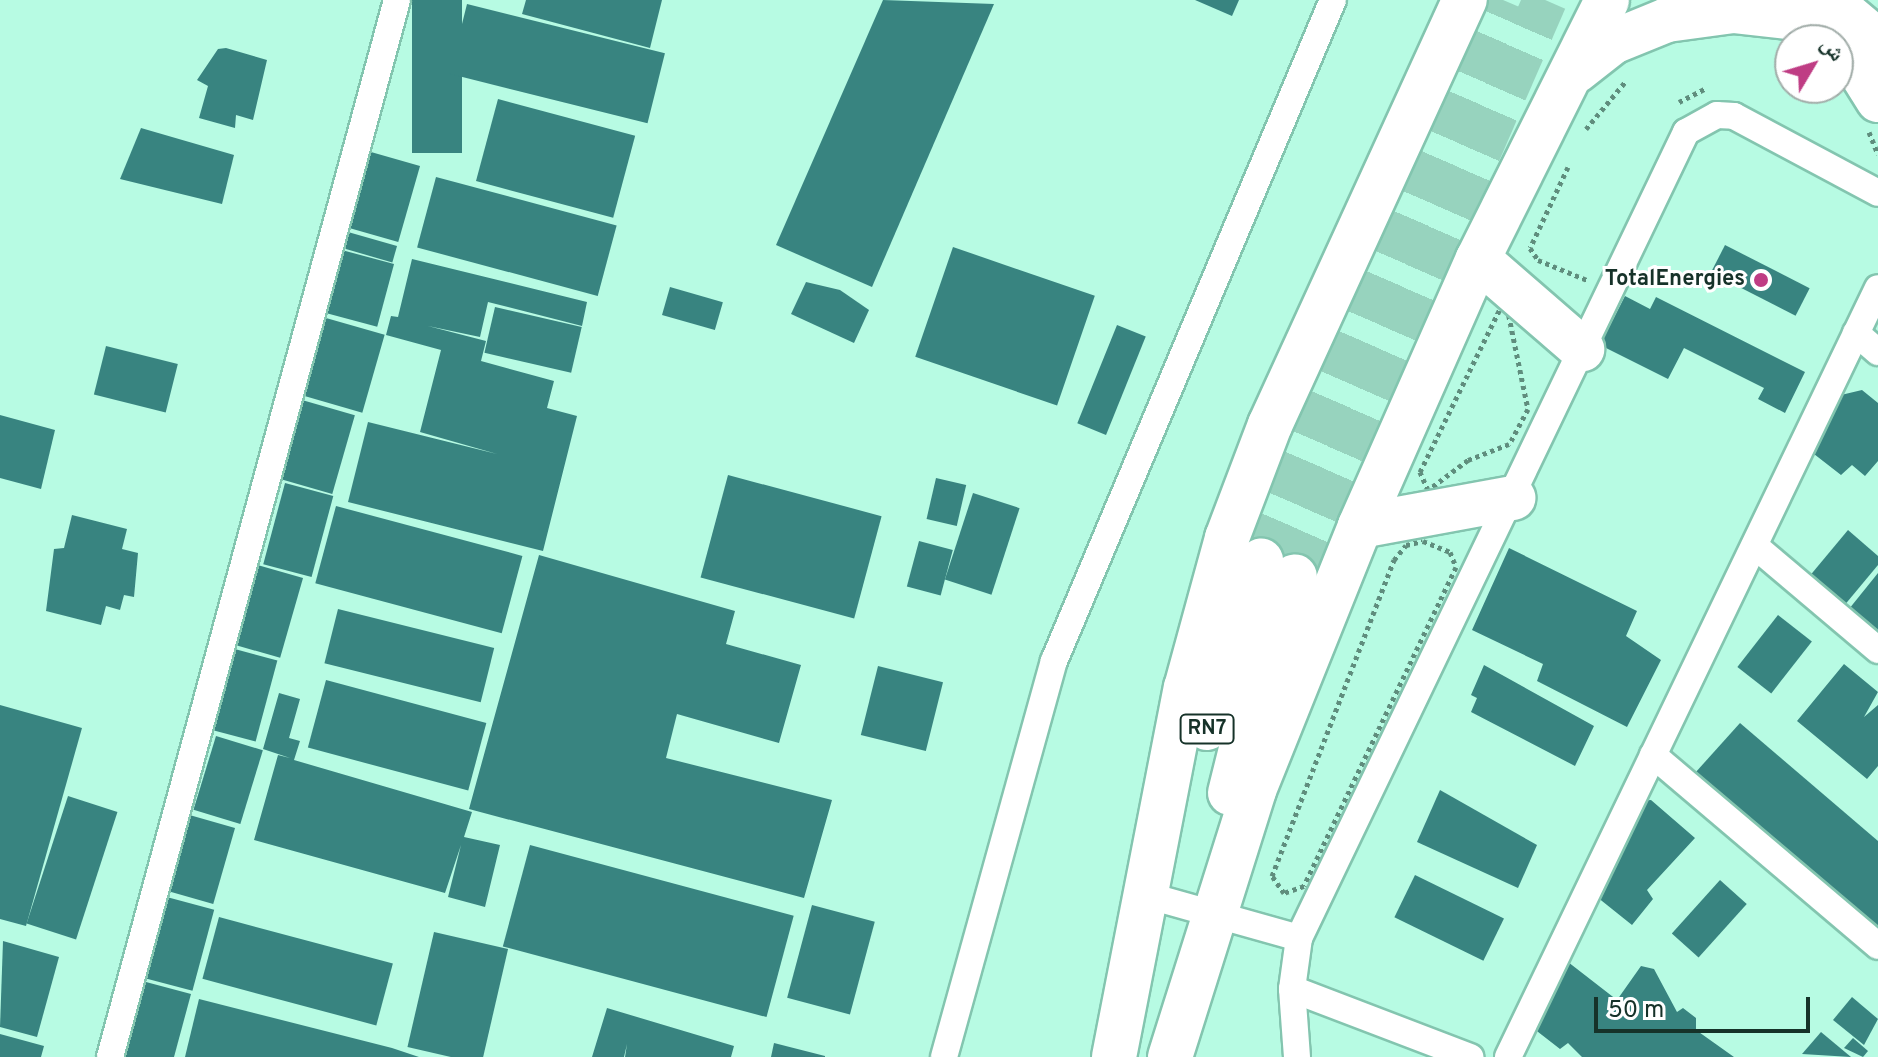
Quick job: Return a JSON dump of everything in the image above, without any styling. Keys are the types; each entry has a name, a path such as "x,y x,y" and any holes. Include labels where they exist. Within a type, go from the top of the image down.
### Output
{"highway":[{"path":"1146,895 1186,688 1227,538 1270,425 1465,0"},
{"path":"1212,914 1360,526 1478,259 1607,0"},
{"path":"1566,82 1613,42 1667,20 1733,11 1788,24"},
{"path":"1854,65 1878,100"},
{"path":"1478,259 1582,349"},
{"path":"1360,526 1513,498"},
{"name":"RN7","path":"1114,1057 1146,895 1278,569 1242,740 1212,914 1170,1057"}],"street":[{"path":"110,1057 397,0"},
{"path":"944,1057 1054,661 1333,0"},
{"path":"1297,1057 1292,989 1299,938 1679,147 1700,121 1717,115 1742,120 1878,193"},
{"path":"1508,1057 1878,288"},
{"path":"1856,333 1878,352"},
{"path":"1755,546 1878,650"},
{"path":"1653,755 1878,946"},
{"path":"1146,895 1299,938"},
{"path":"1292,989 1470,1057"}],"path":[{"path":"1584,132 1629,78"},
{"path":"1571,160 1531,252 1577,281 1594,272"},
{"path":"1507,307 1513,316 1528,409 1509,444 1468,460 1428,490 1420,472 1500,309 1507,307"},
{"path":"1414,542 1450,552 1456,567 1304,886 1284,893 1272,876 1394,560 1414,542"}],"building":[{"path":"412,0 462,0 462,153 412,153"},
{"path":"526,0 662,0 650,48 522,14"},
{"path":"883,0 994,4 872,287 776,245"},
{"path":"1195,0 1239,0 1232,16"},
{"path":"467,4 665,53 648,123 450,74"},
{"path":"226,48 267,60 253,120 236,115 235,128 199,118 208,86 197,80 218,49"},
{"path":"498,99 635,136 613,218 476,181"},
{"path":"141,128 234,155 222,204 120,179"},
{"path":"371,152 420,166 398,242 349,228"},
{"path":"436,177 617,225 598,296 417,248"},
{"path":"348,232 397,246 392,262 343,248"},
{"name":"TotalEnergies","path":"1725,245 1810,288 1796,316 1711,273"},
{"path":"953,247 1095,296 1057,406 915,357"},
{"path":"338,249 394,264 377,327 321,312"},
{"path":"412,259 587,302 582,326 488,302 480,337 428,326 486,341 481,361 554,381 547,408 577,416 543,551 348,502 368,422 497,454 420,432 441,350 386,335 391,316 398,317"},
{"path":"806,282 840,290 869,310 854,343 791,314"},
{"path":"670,287 723,302 715,330 662,315"},
{"path":"1625,296 1650,309 1656,297 1805,372 1785,413 1758,399 1764,388 1684,348 1668,379 1600,345"},
{"path":"495,307 582,327 571,373 484,353"},
{"path":"326,318 385,335 362,413 304,396"},
{"path":"1117,325 1146,337 1106,435 1077,423"},
{"path":"106,346 178,364 166,412 94,395"},
{"path":"1862,390 1878,403 1878,461 1865,476 1852,465 1841,475 1814,454 1818,429 1841,395"},
{"path":"302,400 355,415 332,494 279,479"},
{"path":"0,415 55,430 41,489 0,478"},
{"path":"728,475 882,516 854,619 701,577"},
{"path":"936,478 966,485 957,526 927,519"},
{"path":"285,483 333,496 312,577 263,564"},
{"path":"973,493 1020,508 991,595 945,580"},
{"path":"336,506 522,556 502,633 315,583"},
{"path":"72,515 127,529 122,549 138,553 134,597 124,595 120,610 106,606 101,625 46,611 54,549 64,548"},
{"path":"1848,530 1878,556 1878,565 1843,607 1808,578"},
{"path":"919,541 953,550 941,595 907,586"},
{"path":"1509,548 1637,611 1626,636 1661,660 1627,727 1537,681 1543,664 1472,630"},
{"path":"539,555 735,611 726,644 801,665 779,743 677,714 666,758 832,800 804,898 469,809"},
{"path":"254,564 303,578 280,658 231,644"},
{"path":"1878,573 1878,633 1876,634 1849,609"},
{"path":"338,609 494,648 481,702 324,663"},
{"path":"1778,615 1812,641 1771,693 1737,667"},
{"path":"231,648 277,660 256,742 209,729"},
{"path":"1844,664 1878,692 1864,717 1878,705 1878,766 1867,779 1797,721"},
{"path":"1484,665 1594,726 1575,766 1471,712 1477,698 1471,695"},
{"path":"878,666 943,682 926,751 861,735"},
{"path":"326,680 486,723 468,791 308,748"},
{"path":"279,693 300,699 289,738 300,741 294,760 472,812 464,837 500,845 485,907 448,897 461,845 445,893 254,840 278,755 290,758 263,749"},
{"path":"0,705 82,728 26,926 0,919"},
{"path":"1740,723 1878,841 1878,927 1695,773"},
{"path":"216,736 263,750 240,824 193,810"},
{"path":"1440,790 1537,845 1518,888 1417,842"},
{"path":"68,796 117,812 76,940 27,923"},
{"path":"1651,800 1695,838 1647,890 1653,899 1632,925 1592,893 1638,801"},
{"path":"186,814 235,828 213,904 164,890"},
{"path":"530,845 794,916 767,1017 503,946"},
{"path":"1415,875 1504,918 1483,961 1394,917"},
{"path":"1720,880 1747,904 1699,958 1672,934"},
{"path":"163,896 214,910 192,991 141,977"},
{"path":"812,905 875,922 850,1015 787,998"},
{"path":"219,917 393,964 376,1025 202,979"},
{"path":"434,932 508,949 483,1057 451,1057 407,1047"},
{"path":"3,941 59,957 37,1037 0,1027"},
{"path":"1559,955 1617,1000 1641,966 1654,969 1677,1012 1683,1008 1696,1018 1696,1030 1734,1057 1582,1057 1568,1043 1560,1049 1533,1028"},
{"path":"146,982 191,994 174,1057 125,1057"},
{"path":"1852,997 1878,1019 1864,1045 1833,1020"},
{"path":"199,999 392,1048 419,1057 185,1057"},
{"path":"607,1008 734,1046 731,1057 625,1057 627,1044 624,1057 592,1057"},
{"path":"1821,1032 1851,1057 1802,1054"},
{"path":"0,1034 44,1046 41,1057 0,1057"},
{"path":"1853,1038 1868,1051 1863,1057 1844,1048"},
{"path":"774,1043 825,1056 825,1057 771,1057"}],"tunnel":[{"path":"1261,561 1502,0"},
{"path":"1295,576 1545,0"}],"place":[{"name":"TotalEnergies","path":"1761,280"}]}
